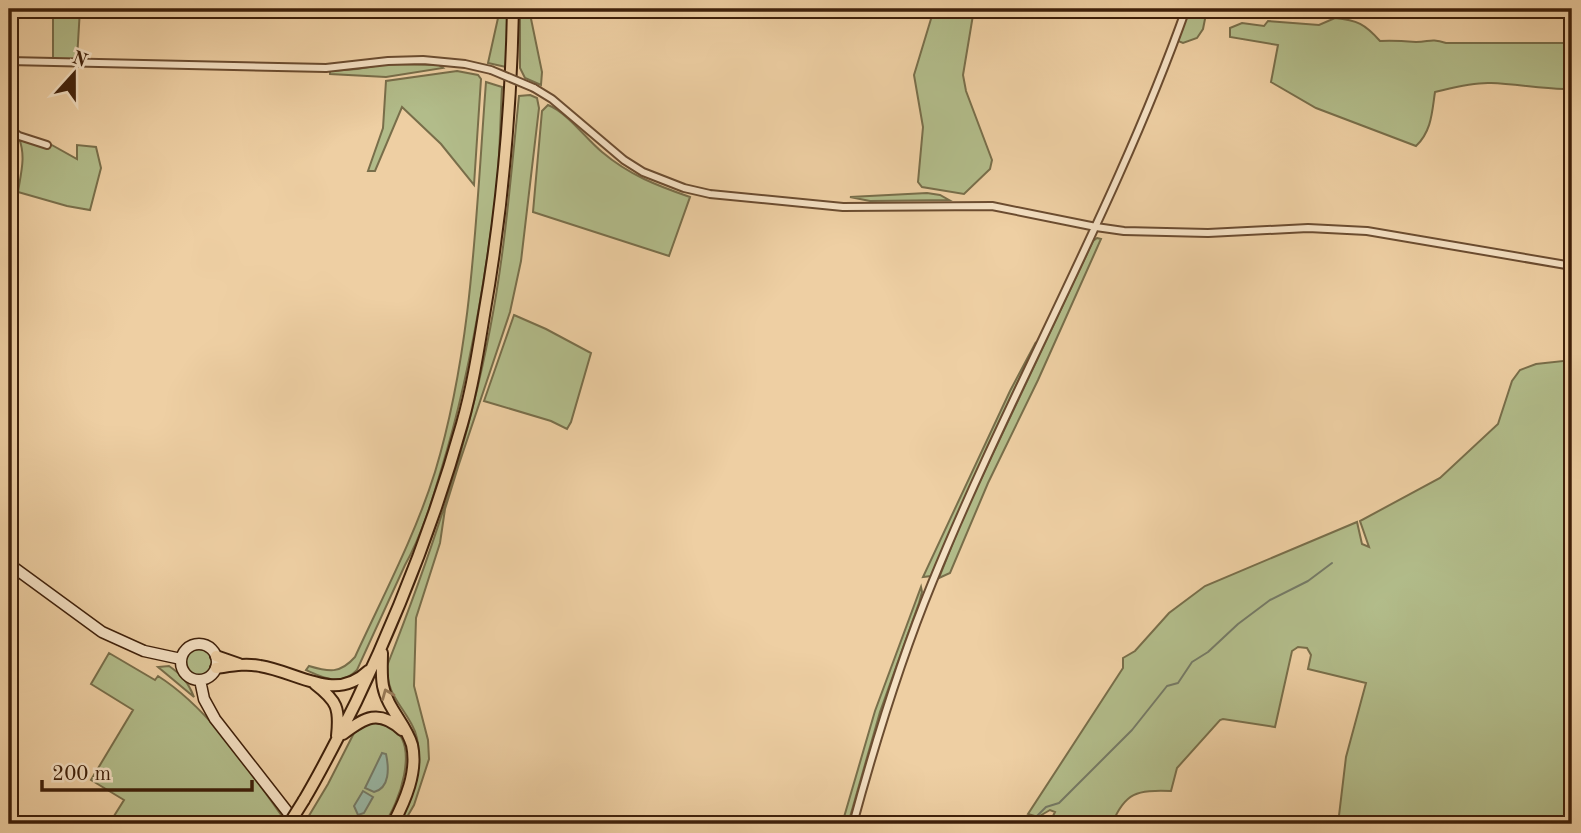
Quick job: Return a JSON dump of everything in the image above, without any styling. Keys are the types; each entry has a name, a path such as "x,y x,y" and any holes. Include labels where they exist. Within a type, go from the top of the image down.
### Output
{"highway":[{"path":"289,824 338,740 383,647 438,505 473,378 504,181 512,82 513,9"},
{"path":"383,647 383,686 409,737 413,759 411,779 393,824"},
{"path":"216,656 241,664 273,668 332,686 357,681 374,664"},
{"path":"216,668 241,664"},
{"path":"311,681 331,697 337,707 338,740"},
{"path":"338,740 361,721 380,717 394,722 409,737"}],"main road":[{"path":"9,564 102,632 144,650 181,659"},
{"path":"198,644 209,647 216,656 216,668 210,677 200,681 186,675 181,666 181,659 188,648 198,644"},
{"path":"200,681 204,699 215,719 297,824"}],"street":[{"path":"853,824 886,714 931,585 993,441 1096,227 1157,88 1186,9"},
{"path":"9,61 326,68 388,61 423,60 466,64 491,70 534,88 571,113 624,160 653,176 684,188 722,195 844,206 992,206 1096,227 1169,232 1308,228 1367,231 1572,266"},
{"path":"9,129 19,136 47,145"}],"green space":[{"path":"53,9 80,9 77,59 53,60"},
{"path":"500,9 508,9 506,67 488,63"},
{"path":"520,9 529,9 542,72 541,85 525,78 520,68"},
{"path":"934,9 974,9 963,75 966,91 992,160 990,169 964,194 922,187 918,182 923,127 914,75"},
{"path":"1189,9 1207,9 1203,29 1197,38 1183,43 1178,41"},
{"path":"1335,18 1360,24 1380,41 1572,43 1572,85 1568,84 1564,89 1484,83 1435,92 1428,127 1416,146 1316,108 1271,82 1278,45 1230,37 1230,28 1242,23 1264,26 1268,21 1319,25"},
{"path":"387,64 439,65 443,68 386,77 330,74 330,71"},
{"path":"457,71 478,75 481,79 474,185 441,144 402,107 375,171 368,171 383,128 386,81"},
{"path":"486,82 502,87 497,181 476,323 456,419 424,523 357,670 339,680 326,678 306,670 309,666 323,670 339,669 355,657 427,496 448,424 458,376 471,278"},
{"path":"530,95 537,98 539,108 521,261 510,312 445,509 440,543 416,618 414,686 428,740 429,759 414,805 403,824 398,824 409,802 417,776 418,748 412,725 389,684 387,666 433,542 471,415 500,271 519,96"},
{"path":"548,105 623,167 655,184 690,197 669,256 533,212 542,111"},
{"path":"19,138 48,147 50,144 77,159 77,145 96,147 101,168 90,210 18,192 23,158"},
{"path":"9,154 15,154 9,221"},
{"path":"927,193 949,200 870,201 850,197"},
{"path":"1101,239 988,483 950,573 939,578 964,515 1093,241"},
{"path":"514,315 591,353 567,429 551,421 484,401"},
{"path":"1036,342 931,576 923,577 1010,391"},
{"path":"1572,360 1572,824 1338,824 1346,757 1366,683 1308,669 1311,655 1307,648 1298,647 1292,651 1275,727 1220,720 1177,768 1171,791 1149,791 1134,795 1122,805 1112,824 1049,824 1055,812 1050,810 1038,817 1028,814 1123,668 1123,658 1135,651 1169,613 1205,586 1357,522 1362,544 1369,547 1360,521 1440,478 1498,424 1512,381 1520,370 1536,364"},
{"path":"921,587 919,603 880,712 848,824 842,824 875,711"},
{"path":"199,649 208,653 212,662 208,671 199,675 190,671 186,662 190,653"},
{"path":"109,653 155,680 158,676 195,705 242,761 284,819 282,824 109,824 124,800 91,780 133,710 91,684"},
{"path":"169,666 184,679 194,697 158,667"},
{"path":"371,722 392,728 405,747 406,761 401,789 390,815 384,824 304,824 354,733"}],"shaded area":[{"path":"382,753 386,754 388,765 386,782 374,792 365,788"},
{"path":"363,791 373,797 364,813 358,815 354,806"}],"waterway":[{"path":"1029,824 1046,807 1059,803 1132,730 1167,686 1178,683 1192,662 1208,652 1238,624 1270,600 1308,581 1332,563"}]}
